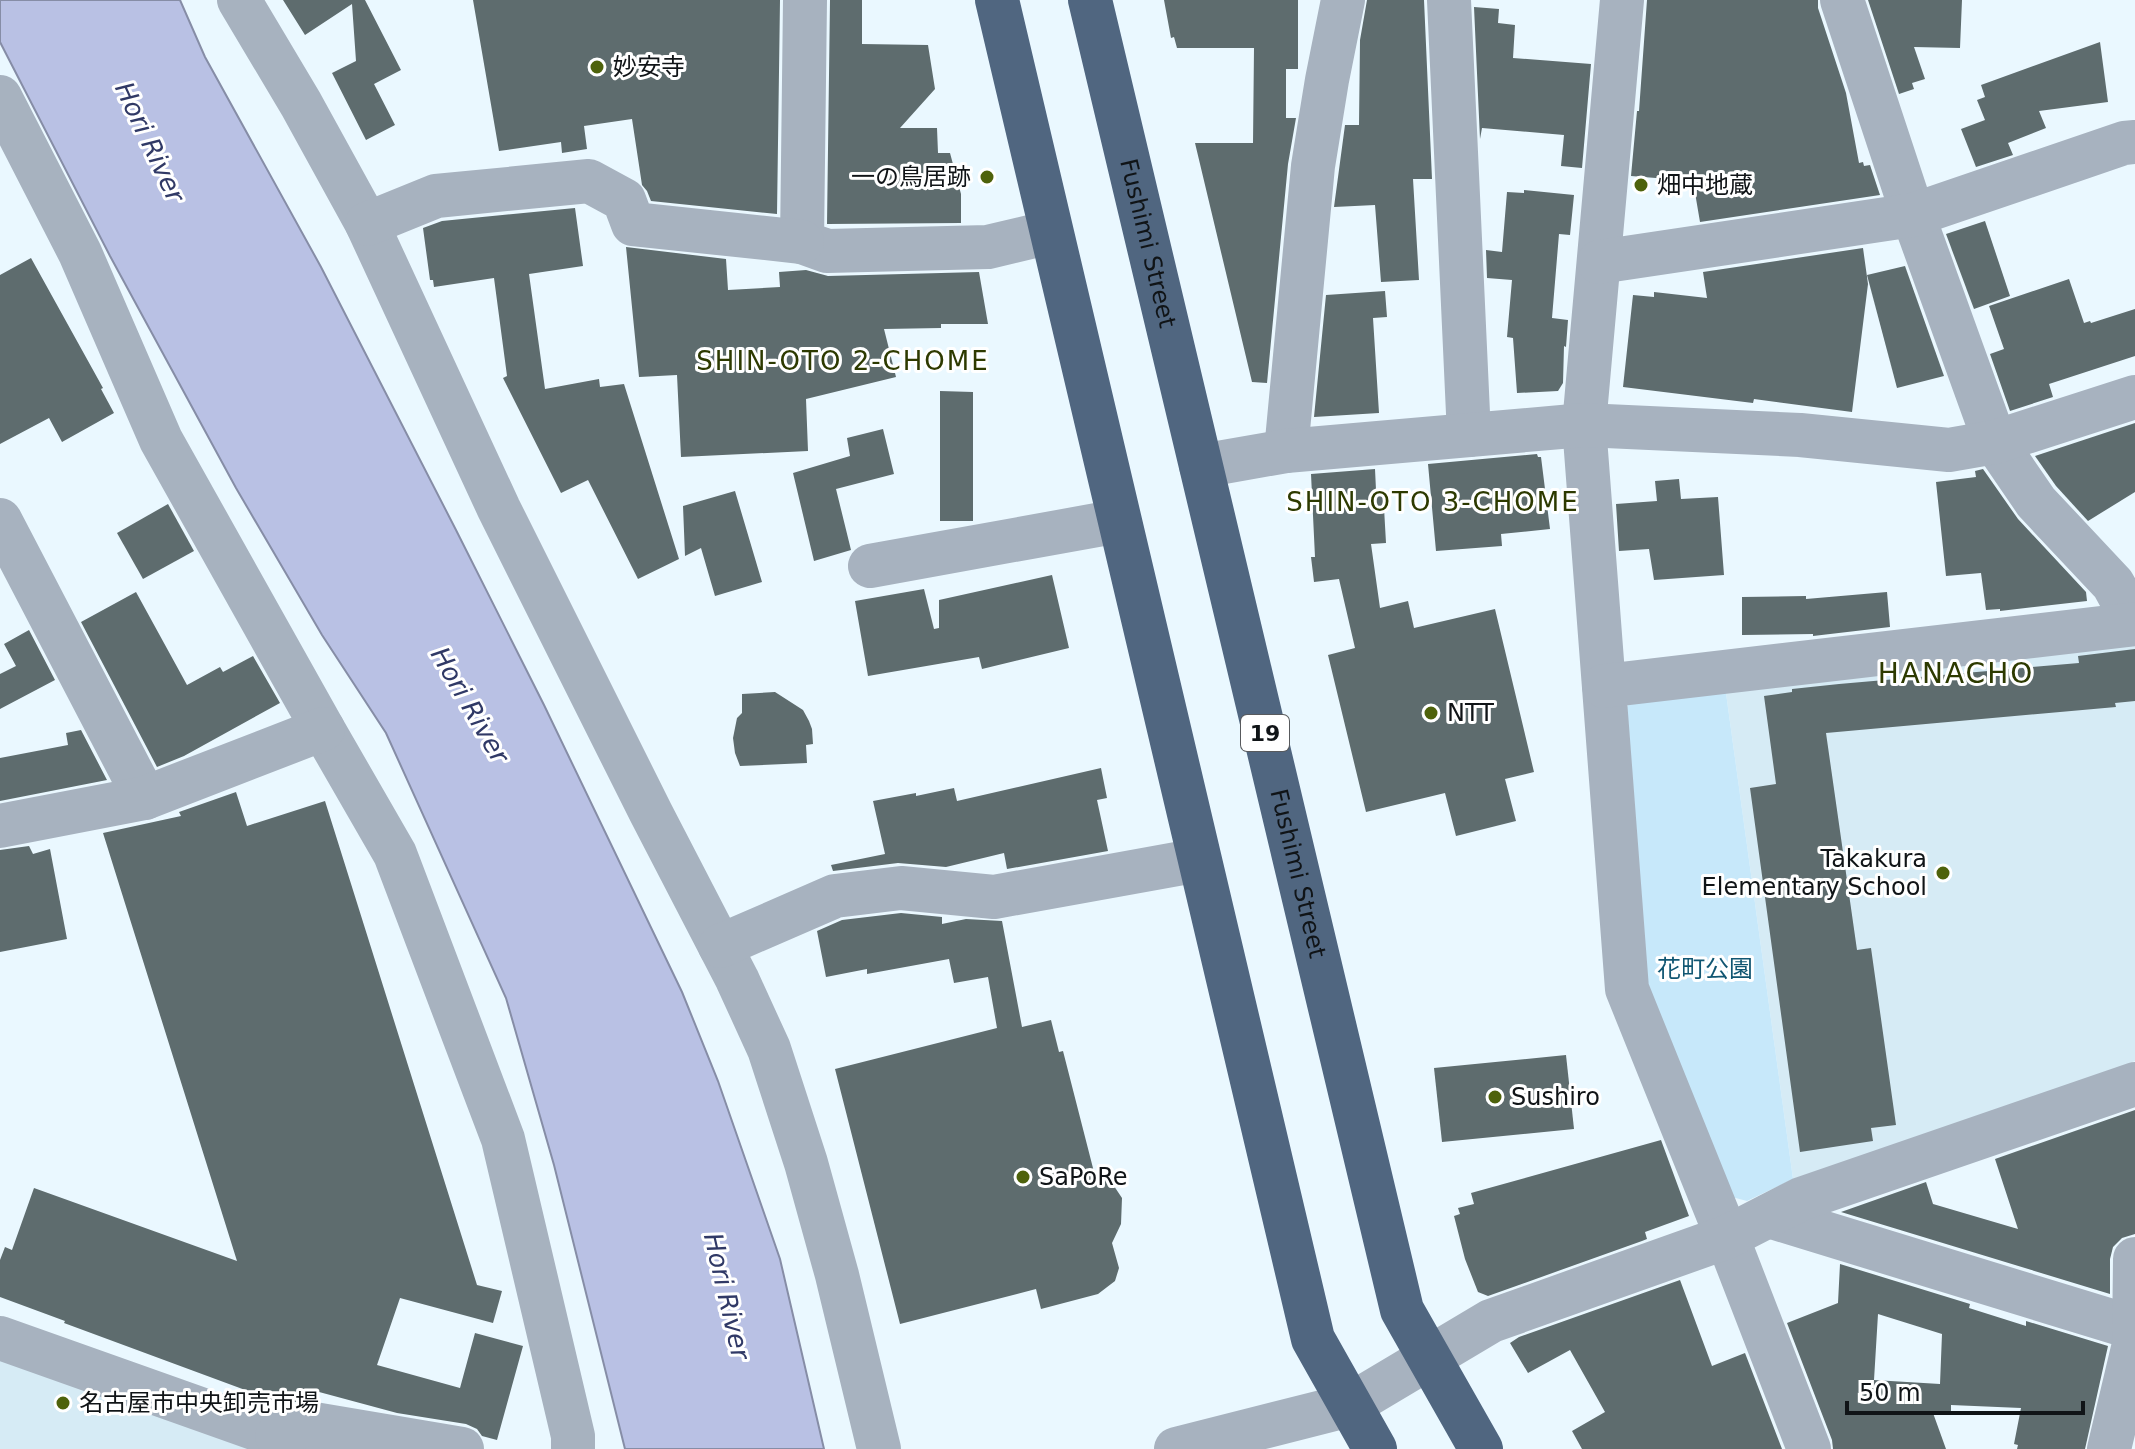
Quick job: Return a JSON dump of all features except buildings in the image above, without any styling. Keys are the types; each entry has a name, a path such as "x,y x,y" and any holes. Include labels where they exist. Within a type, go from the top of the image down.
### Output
{"highway":[{"path":"997,0 1313,1339 1375,1449"},
{"name":"Fushimi Street","path":"1090,0 1402,1310 1481,1449"}],"street":[{"path":"239,0 367,224 499,509 769,1049 806,1163 837,1275 879,1449"},
{"path":"802,242 805,0"},
{"path":"1286,451 1313,166 1343,0"},
{"path":"1449,0 1469,435"},
{"path":"1622,0 1584,425 1627,989 1809,1449"},
{"path":"1604,686 2135,624 2113,584 2036,502 1995,442 1913,215 1842,0"},
{"path":"0,97 80,253 161,440 395,854 503,1139 573,1436 573,1449"},
{"path":"1599,262 1913,215 2124,143 2135,142"},
{"path":"367,224 436,196 589,181 624,200 633,224 802,242 827,251 988,247 1051,232"},
{"path":"1201,466 1286,451 1584,425 1800,435 1949,450 1995,442 2135,397"},
{"path":"0,520 11,563 145,798"},
{"path":"870,566 1119,521"},
{"path":"0,826 145,798 323,729"},
{"path":"720,946 835,896 901,888 994,897 1199,860"},
{"path":"1176,1449 1350,1405 1491,1321 1727,1237 1801,1199 2135,1084"},
{"path":"1769,1216 2134,1328"},
{"path":"2109,1449 2131,1375 2135,1259"},
{"path":"0,1338 295,1443 308,1423 462,1449"}],"shaded area":[{"name":"Takakura Elementary School","path":"2135,637 2135,1061 2060,1090 1793,1179 1725,686"},
{"name":"名古屋市中央卸売市場","path":"0,1357 252,1449 0,1449"}],"green space":[{"name":"花町公園","path":"1725,686 1793,1179 1747,1201 1732,1197 1648,984 1627,707 1634,696"}],"water":[{"name":"Hori River","path":"0,0 180,0 205,57 321,267 456,530 682,992 718,1081 780,1259 824,1449 625,1449 554,1165 506,998 386,733 322,635 236,488 110,256 0,42"}],"place":[{"name":"妙安寺","path":"597,67"},
{"name":"一の鳥居跡","path":"987,177"},
{"name":"畑中地蔵","path":"1641,185"},
{"name":"NTT","path":"1431,713"},
{"name":"Takakura Elementary School","path":"1943,873"},
{"name":"Sushiro","path":"1495,1097"},
{"name":"SaPoRe","path":"1023,1177"},
{"name":"名古屋市中央卸売市場","path":"63,1403"}],"district":[{"name":"SHIN-OTO 2-CHOME","path":"843,361"},
{"name":"SHIN-OTO 3-CHOME","path":"1433,502"},
{"name":"HANACHO","path":"1956,673"}]}
